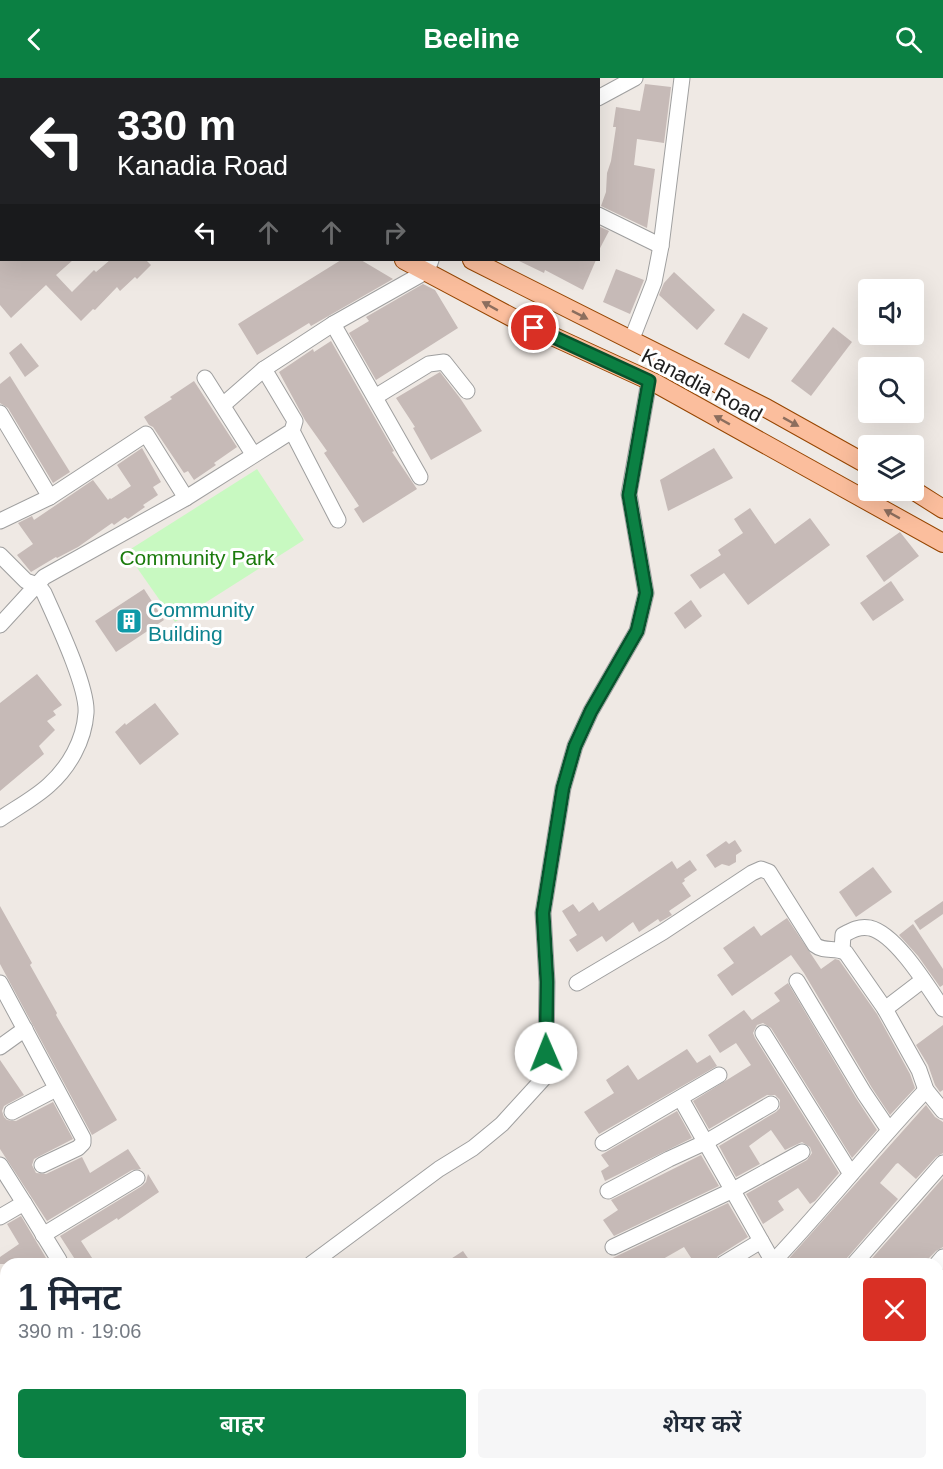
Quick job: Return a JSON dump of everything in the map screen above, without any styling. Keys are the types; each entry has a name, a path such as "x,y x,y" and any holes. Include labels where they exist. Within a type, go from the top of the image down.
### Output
{"main road":[{"name":"Kanadia Road","path":"409,261 429,265 515,320 649,381 943,543"},
{"name":"Kanadia Road","path":"474,261 766,408 858,459"},
{"path":"924,497 943,508"}],"street":[{"path":"631,341 654,282 661,246 682,78"},
{"path":"600,97 629,79"},
{"path":"600,216 661,246"},
{"path":"223,405 264,369 429,265"},
{"path":"333,324 420,477"},
{"path":"375,397 429,363 437,362 444,362 467,391"},
{"path":"0,625 44,577 186,498 292,431 295,422 264,369"},
{"path":"205,378 253,454"},
{"path":"320,1258 439,1170 473,1148 502,1124 543,1079 546,1053 547,982 543,913 563,788 575,746 591,711 637,631 646,593 629,495 649,381"},
{"path":"0,413 50,497"},
{"path":"292,431 338,520"},
{"path":"0,521 50,497 146,435 186,498"},
{"path":"0,555 26,581 38,585 49,603 82,687 86,712 81,739 68,765 48,786 0,819"},
{"path":"577,983 663,932 761,869 769,872 815,945 825,951 842,950 846,953 885,1009 919,1070 926,1090 943,1111"},
{"path":"842,950 843,935 857,927 872,928 897,946 943,1009"},
{"path":"885,1009 923,980"},
{"path":"797,981 864,1093 889,1130"},
{"path":"0,983 83,1138 83,1143 78,1148 42,1165"},
{"path":"0,1047 25,1029"},
{"path":"763,1034 850,1174"},
{"path":"603,1143 719,1075"},
{"path":"12,1112 56,1089"},
{"path":"778,1258 926,1090"},
{"path":"681,1099 771,1258"},
{"path":"608,1191 669,1158 706,1142 771,1104"},
{"path":"613,1247 733,1190 802,1152"},
{"path":"859,1258 943,1163"},
{"path":"0,1165 55,1258"},
{"path":"42,1235 137,1178"},
{"path":"0,1217 24,1203"},
{"path":"733,1258 761,1241"}],"green space":[{"name":"Community Park","path":"257,469 304,540 175,622 126,552"}],"building":[{"path":"645,84 671,87 664,143 637,139 634,165 655,169 647,228 601,206 606,192 607,173 611,161 616,127 613,127 616,107 640,111"},
{"path":"600,227 609,231 600,248"},
{"path":"0,261 72,261 56,275 72,292 94,270 96,272 109,261 147,261 151,265 120,291 117,287 81,321 46,285 11,318 0,305"},
{"path":"339,261 363,261 393,279 311,326 309,323 257,355 238,324"},
{"path":"519,261 596,261 583,290 545,270 544,273"},
{"path":"616,269 644,280 630,314 603,302"},
{"path":"674,272 715,310 697,330 659,295 664,283"},
{"path":"423,284 435,290 458,328 376,380 349,333 369,321 366,317"},
{"path":"743,313 768,328 749,359 724,344"},
{"path":"833,327 852,342 811,396 791,381"},
{"path":"331,341 394,451 392,452 417,489 363,523 354,509 359,506 324,453 327,451 305,420 279,372 313,349 314,352"},
{"path":"21,343 39,366 25,377 9,353"},
{"path":"440,372 482,431 431,460 413,428 415,427 396,398"},
{"path":"10,376 70,472 53,483 8,408 0,403 0,384"},
{"path":"194,381 237,447 194,480 188,471 184,473 144,417"},
{"path":"142,448 161,482 153,487 158,495 128,519 125,517 114,525 112,523 78,547 31,572 17,555 33,544 18,523 32,516 34,520 93,480 108,500 111,499 131,486 117,465"},
{"path":"714,448 733,478 668,511 660,480"},
{"path":"750,508 775,544 810,518 830,545 748,605 724,573 700,589 690,575 721,555 718,550 743,533 734,519"},
{"path":"900,532 919,556 884,582 866,556"},
{"path":"891,581 904,600 873,621 860,603"},
{"name":"Community Building","path":"144,589 164,620 116,652 95,621"},
{"path":"691,600 702,616 685,629 674,613"},
{"path":"37,674 62,705 53,711 56,715 47,721 55,730 39,746 44,754 0,791 0,703"},
{"path":"155,703 179,734 140,765 115,732"},
{"path":"735,840 742,851 736,855 736,862 729,866 722,864 715,868 706,855 726,841 729,844"},
{"path":"690,860 697,870 682,883 691,896 669,911 672,915 660,922 658,919 639,932 633,922 606,942 602,936 577,952 569,940 577,935 562,911 573,904 579,912 593,902 599,911 672,861 677,869"},
{"path":"873,867 892,892 856,917 839,892"},
{"path":"943,901 943,914 920,930 914,921"},
{"path":"0,906 32,963 30,965 57,1013 56,1015 117,1120 92,1135 0,964"},
{"path":"787,918 821,969 835,959 839,960 877,1014 910,1074 915,1088 890,1115 791,955 732,996 717,975 734,963 723,948 754,926 761,936"},
{"path":"913,924 943,969 943,985 940,987 918,956 899,935"},
{"path":"788,983 877,1130 852,1158 771,1028 763,1023 757,1025 753,1033 755,1038 839,1173 810,1204 798,1188 778,1201 784,1210 763,1224 746,1194 807,1160 812,1153 810,1147 802,1142 785,1150 771,1130 749,1146 760,1164 736,1177 719,1146 776,1112 780,1108 780,1100 775,1095 767,1095 709,1129 693,1101 751,1065 736,1043 720,1053 708,1035 744,1010 752,1020 780,1001 774,993"},
{"path":"943,1025 943,1090 940,1092 916,1045"},
{"path":"687,1049 697,1063 710,1055 717,1066 599,1134 584,1112 614,1093 606,1080 628,1065 638,1080"},
{"path":"0,1060 24,1095 4,1106 2,1111 4,1117 7,1120 16,1121 53,1102 73,1139 34,1159 32,1165 36,1173 46,1174 82,1157 90,1173 128,1149 141,1169 132,1170 47,1221 0,1149"},
{"path":"926,1105 935,1117 943,1122 943,1153 936,1157 916,1179 898,1163 896,1164 880,1183 898,1199 847,1258 789,1258"},
{"path":"677,1111 692,1138 605,1181 601,1171 609,1166 601,1155"},
{"path":"701,1155 719,1186 614,1236 603,1220 618,1210 611,1200"},
{"path":"148,1174 159,1192 118,1220 117,1218 81,1241 92,1258 74,1258 60,1236 146,1182"},
{"path":"943,1178 943,1247 929,1258 872,1258"},
{"path":"728,1203 748,1237 717,1258 691,1258 684,1247 665,1258 613,1258"},
{"path":"21,1216 46,1258 0,1258 19,1244 7,1224"},
{"path":"463,1251 468,1258 452,1258"}],"place":[{"name":"Community Building","path":"129,621"}],"route":[{"path":"534,328 649,381 629,495 646,593 637,631 591,711 575,746 563,788 543,913 547,982 546,1053"}]}
